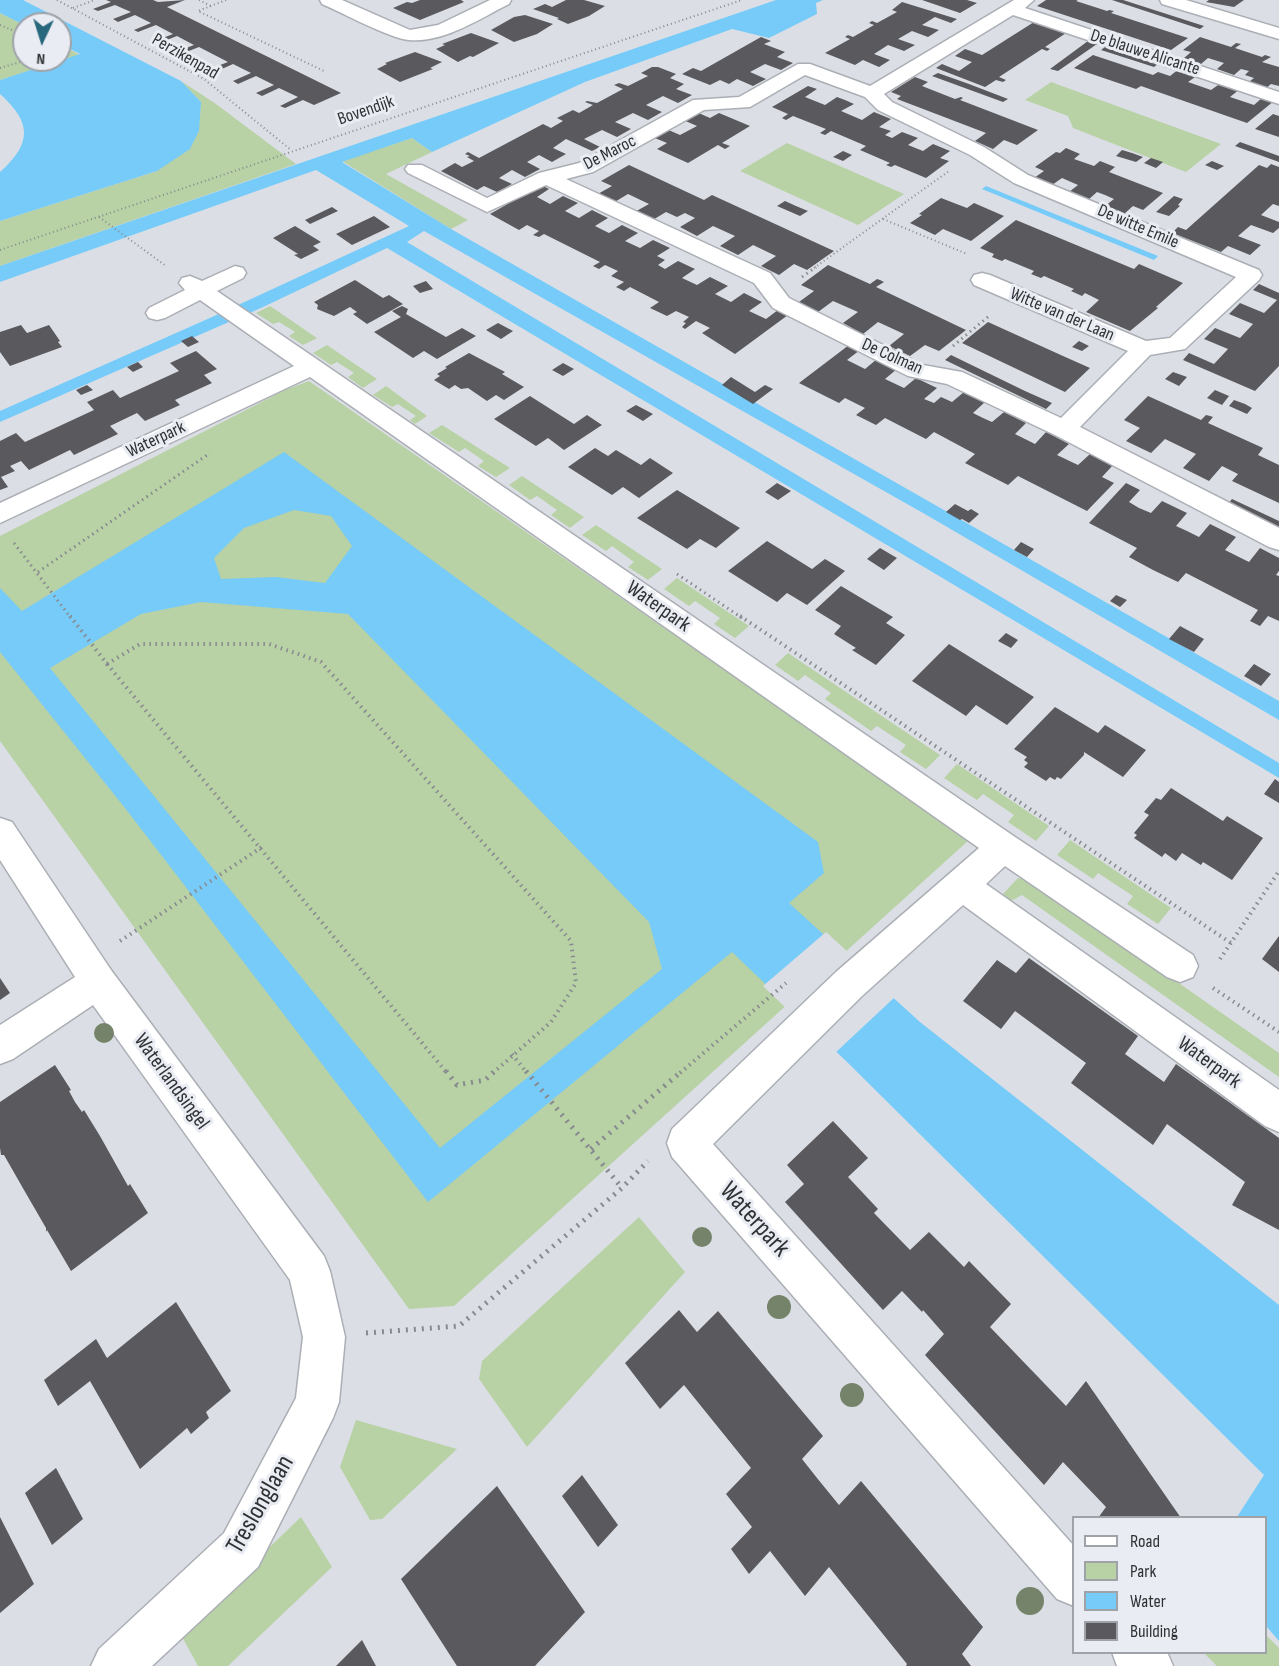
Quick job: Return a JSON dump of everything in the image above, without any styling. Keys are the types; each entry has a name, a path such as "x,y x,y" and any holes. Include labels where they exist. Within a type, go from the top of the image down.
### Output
{"street":[{"path":"328,0 407,35 416,36 431,34 503,0"},
{"path":"1168,0 1265,23 1279,34"},
{"path":"872,93 1018,4"},
{"name":"De blauwe Alicante","path":"1018,4 1279,98"},
{"name":"De witte Emile","path":"804,68 872,93 885,106 977,151 1021,179 1261,275 1177,344 1143,349"},
{"name":"De Maroc","path":"415,169 486,206 546,177 586,168 700,104 742,103 804,68"},
{"name":"De Colman","path":"546,177 762,278 781,303 922,372 953,377 1064,429 1279,540"},
{"path":"157,313 195,287 235,273"},
{"name":"Witte van der Laan","path":"982,280 1143,349"},
{"name":"Waterpark","path":"195,287 1004,847 1180,966"},
{"path":"1064,429 1143,349"},
{"name":"Waterpark","path":"0,514 312,367"},
{"name":"Waterlandsingel","path":"0,832 98,982 309,1271 324,1337"},
{"path":"686,1143 783,1046 1004,847"},
{"name":"Waterpark","path":"963,886 1279,1113"},
{"path":"0,1046 98,982"},
{"name":"Waterpark","path":"686,1143 1072,1580"},
{"name":"Treslonglaan","path":"116,1666 241,1550 317,1402 324,1337"},
{"path":"1137,1654 1148,1666"}],"path":[{"name":"Perzikenpad","path":"57,0 204,79 292,151"},
{"path":"73,9 95,0"},
{"path":"199,0 211,6"},
{"path":"226,0 198,11 326,72"},
{"name":"Bovendijk","path":"0,250 742,0"},
{"path":"775,296 977,151"},
{"path":"99,216 105,223 135,243"},
{"path":"883,219 971,256 982,280"},
{"path":"922,372 1014,294"},
{"path":"38,572 213,451"},
{"path":"13,541 107,664 262,847 457,1085 484,1080 551,1022 576,983 571,941 321,662 269,644 140,644 107,664"},
{"path":"674,572 1231,943"},
{"path":"150,921 262,847"},
{"path":"1204,982 1279,871"},
{"path":"1180,966 1279,1032"},
{"path":"591,1149 752,1012"},
{"path":"512,1054 576,1135 591,1149 622,1188"},
{"path":"324,1337 459,1326 622,1188 651,1158 686,1143"}],"green space":[{"path":"0,13 12,19 12,72 26,72 0,80"},
{"path":"72,51 80,55 72,58"},
{"path":"181,81 216,104 296,164 0,266 0,221 157,171 201,102"},
{"path":"1051,82 1221,144 1186,172 1073,128 1068,116 1025,100"},
{"path":"412,138 432,152 386,174 468,220 451,229 342,161"},
{"path":"787,143 904,194 858,225 740,171"},
{"path":"270,306 317,338 303,345 289,336 295,332 279,322 273,324 256,313"},
{"path":"327,345 377,379 363,388 348,377 354,373 337,362 331,365 313,353"},
{"path":"309,381 969,840 454,1306 409,1309 0,741 0,536 285,390"},
{"path":"386,386 427,416 415,424 410,420 416,416 398,404 392,407 373,395"},
{"path":"442,425 510,468 496,477 478,466 484,461 465,448 459,452 429,433"},
{"path":"522,476 584,517 570,528 551,515 557,510 537,496 530,500 509,485"},
{"path":"596,525 662,569 648,580 628,567 634,562 612,546 606,551 582,535"},
{"path":"677,578 749,626 735,638 714,624 720,618 695,601 689,606 664,589"},
{"path":"788,653 940,755 926,769 900,752 906,745 877,726 871,731 825,699 831,693 805,675 798,681 775,665"},
{"path":"957,764 1049,826 1036,841 1008,822 1014,815 983,794 977,800 944,778"},
{"path":"1070,840 1171,908 1158,924 1127,904 1133,896 1098,873 1093,879 1057,855"},
{"path":"1018,878 1034,882 1279,1053 1279,1077 1022,895 1011,901 1003,894"},
{"path":"639,1217 685,1272 527,1447 479,1379 482,1361"},
{"path":"356,1420 457,1449 382,1519 370,1520 340,1467"},
{"path":"301,1517 332,1567 228,1666 198,1666 180,1633"},
{"path":"1267,1636 1279,1648 1279,1666 1217,1666 1205,1654 1267,1654"}],"water":[{"path":"0,0 23,0 46,12 12,12 12,19 0,13"},
{"path":"776,0 823,0 816,3 817,14 769,38 732,29 585,82 432,152 412,138 342,162 451,229 1279,701 1279,720 923,513 424,231 407,242 1279,763 1279,778 387,248 261,308 0,422 0,411 409,226 316,170 0,282 0,266"},
{"path":"72,25 181,81 201,102 199,131 190,149 157,171 0,221 0,172 18,152 24,133 18,114 0,94 0,80 25,72 72,72 72,57 80,54 72,50"},
{"path":"986,186 1158,256 1154,260 982,189"},
{"path":"284,452 818,842 824,873 789,903 920,1022 1279,1305 1279,1641 1267,1627 1267,1516 1238,1516 1264,1475 847,1062 732,952 428,1202 125,808 0,652 0,588 22,611","holes":["294,510 331,516 352,546 325,583 276,577 221,579 214,558 244,528","201,602 348,614 649,922 662,969 440,1148 50,668 141,614"]}],"pier":[{"path":"826,932 896,996 834,1054 763,986"}],"building":[{"path":"106,0 153,0 158,2 185,0 167,7 341,93 314,105 303,100 285,108 280,106 298,97 279,88 262,96 256,93 274,85 256,76 238,84 233,81 251,73 233,64 215,72 210,69 228,62 199,47 181,54 176,52 194,45 177,36 159,43 155,41 173,34 156,25 138,32 134,30 151,23 135,15 118,22 113,19 131,12 115,5 98,11 93,9 111,2"},
{"path":"420,0 461,0 464,2 420,20 393,8"},
{"path":"566,0 584,0 605,6 589,16 568,24 557,19 559,18 533,9 545,4 552,7"},
{"path":"922,0 967,0 977,3 960,13"},
{"path":"1046,0 1078,0 1076,1 1114,11 1111,13 1188,38 1171,50 1037,6"},
{"path":"1112,0 1123,0 1204,26 1200,29"},
{"path":"1209,0 1244,0 1234,7 1206,2"},
{"path":"902,2 957,19 951,23 935,17 922,25 939,30 928,37 912,31 898,39 915,45 904,51 888,45 874,54 890,60 879,67 863,60 855,65 825,53 850,39 845,37 848,35 853,37 874,25 869,23 872,21 877,23 897,12 892,10"},
{"path":"525,15 553,24 537,34 514,42 491,30 514,17"},
{"path":"1034,22 1066,33 1045,47 1050,49 1047,51 1042,49 999,77 1006,80 1003,82 996,80 985,87 936,68 942,64 959,71 972,62 955,56 965,49 982,55"},
{"path":"471,33 499,43 458,62 436,49 445,45 442,44"},
{"path":"761,37 771,41 764,44 785,52 777,57 793,63 781,70 765,64 750,72 766,79 753,86 737,79 729,84 720,80 710,85 682,74 693,68 701,71"},
{"path":"1200,37 1231,47 1236,43 1241,44 1235,48 1262,57 1265,55 1271,57 1262,62 1279,67 1279,86 1271,84 1264,90 1246,84 1254,78 1245,75 1249,71 1241,69 1234,75 1217,69 1224,63 1208,58 1201,64 1184,58 1191,52 1183,50"},
{"path":"1088,41 1097,44 1058,71 1050,69"},
{"path":"1105,47 1158,64 1154,67 1101,50"},
{"path":"415,52 442,62 430,68 433,69 400,82 377,69 387,64 385,63"},
{"path":"1093,55 1153,75 1158,72 1170,76 1179,69 1198,75 1188,82 1211,90 1221,83 1240,89 1230,97 1254,105 1263,97 1274,101 1247,123 1141,86 1136,89 1074,68"},
{"path":"652,67 676,74 670,78 684,84 676,89 692,95 678,103 663,96 646,105 662,112 648,120 633,113 615,122 631,129 617,137 602,130 584,139 600,147 592,151 566,139 553,148 566,154 552,162 539,155 527,162 540,169 525,177 512,170 499,178 512,184 497,192 484,186 477,190 441,171 455,163 462,167 474,161 467,157 470,156 465,154 468,152 479,158 543,124 551,128 563,121 557,118 573,110 579,113 593,105 585,102 597,103 623,89 614,85 619,83 628,86 648,76 641,73"},
{"path":"938,73 1008,99 1003,102 932,76"},
{"path":"915,77 928,82 922,86 955,99 961,97 963,98 960,100 1038,130 1017,145 1004,140 993,149 975,141 986,133 897,99 901,96 891,92"},
{"path":"808,86 817,89 805,97 825,105 837,97 845,100 854,104 841,111 862,120 874,112 891,119 879,127 891,131 885,135 892,138 902,132 918,138 908,145 923,151 933,144 950,151 940,158 949,161 926,178 895,165 891,167 886,165 890,163 860,150 866,146 831,131 825,135 820,133 826,129 793,116 786,120 782,118 788,114 772,107"},
{"path":"694,111 710,118 719,113 750,126 722,143 730,146 725,149 718,145 688,163 657,149 667,143 650,136 664,128 680,135 697,126 681,119"},
{"path":"1273,114 1279,116 1279,137 1255,129"},
{"path":"1240,142 1279,156 1279,162 1235,146"},
{"path":"1066,148 1080,154 1074,159 1094,166 1100,161 1115,167 1109,172 1163,193 1143,210 1133,206 1124,214 1105,206 1114,199 1105,195 1097,192 1088,200 1069,192 1078,185 1062,178 1052,185 1034,178 1044,171 1035,167 1056,152 1060,153"},
{"path":"1122,150 1143,157 1136,162 1116,156"},
{"path":"843,151 852,155 843,161 833,157"},
{"path":"1151,158 1163,162 1156,168 1144,163"},
{"path":"1212,161 1224,166 1217,170 1205,165"},
{"path":"1271,164 1279,167 1279,206 1273,204 1261,215 1279,222 1279,228 1273,233 1251,225 1238,236 1261,245 1250,255 1228,246 1221,252 1172,233 1178,227 1186,230 1259,165 1267,168"},
{"path":"629,165 704,200 712,195 834,251 807,270 794,264 779,275 761,266 776,256 753,245 738,255 720,246 735,236 713,226 697,236 680,227 695,218 685,213 677,217 666,212 651,221 633,213 649,204 628,194 613,203 596,195 612,186 601,181"},
{"path":"541,185 549,189 537,197 550,204 563,196 578,203 565,211 579,218 592,210 608,218 595,226 609,233 622,225 638,233 625,241 640,248 653,240 670,248 657,256 665,260 658,265 665,269 678,261 695,269 682,278 697,285 710,277 728,286 715,294 731,302 744,293 762,302 749,311 766,319 778,310 788,315 735,354 702,333 710,328 696,321 685,329 682,327 686,323 683,322 689,317 676,311 667,316 650,308 659,302 630,287 624,291 616,287 624,282 611,276 618,271 605,265 599,269 593,266 600,262 544,234 539,237 533,235 539,231 527,225 519,230 490,214"},
{"path":"1174,196 1183,199 1178,205 1180,206 1169,216 1156,212"},
{"path":"941,198 967,208 974,203 1004,216 971,241 943,229 935,235 910,223"},
{"path":"785,201 808,211 800,216 777,206"},
{"path":"332,207 338,211 310,224 305,220"},
{"path":"374,216 390,227 352,245 336,234"},
{"path":"1016,220 1134,269 1139,264 1183,283 1130,331 1086,312 1099,300 1085,293 1082,296 1071,291 1074,289 1044,276 1041,278 1031,274 1034,271 1005,259 1002,261 992,257 994,254 980,248"},
{"path":"295,226 321,242 313,246 319,250 301,259 294,255 298,254 273,238"},
{"path":"828,265 870,284 877,279 880,280 884,282 876,287 966,330 939,351 925,345 910,356 889,346 904,334 878,322 863,334 843,323 858,312 833,301 818,312 799,302 814,291 801,285"},
{"path":"355,280 383,298 389,295 403,304 367,324 353,314 357,312 350,307 334,316 317,309 318,305 314,302"},
{"path":"426,281 433,289 420,293 413,286"},
{"path":"1259,284 1279,293 1279,366 1255,391 1183,360 1189,353 1214,364 1228,349 1204,339 1215,328 1240,338 1253,324 1229,314 1240,303 1264,313 1277,300 1253,290"},
{"path":"402,306 408,309 406,314 446,337 462,328 476,336 437,359 424,351 413,358 374,332 401,317 392,311"},
{"path":"988,322 1090,368 1065,392 962,343"},
{"path":"498,323 513,331 501,339 486,330"},
{"path":"21,325 27,333 49,325 62,347 10,366 0,352 0,332"},
{"path":"192,336 199,342 188,347 181,341"},
{"path":"1079,341 1089,346 1082,351 1072,347"},
{"path":"849,345 860,350 847,360 865,369 877,359 897,369 885,379 904,388 916,378 937,388 924,399 934,403 941,397 952,402 964,392 985,402 973,413 983,418 992,422 1004,412 1026,423 1015,434 1035,444 1046,432 1069,444 1057,455 1078,465 1090,454 1113,465 1102,477 1114,483 1087,511 1018,476 1008,485 965,463 975,454 934,432 926,439 885,418 876,425 856,415 865,408 845,398 839,403 799,383"},
{"path":"196,351 217,369 204,375 212,383 175,400 180,405 145,421 137,413 110,426 118,434 74,455 70,450 29,470 21,461 10,466 15,471 1,477 8,487 0,490 0,441 16,433 25,442 94,410 87,402 113,390 120,398 179,371 170,363"},
{"path":"469,353 505,372 502,374 524,387 504,400 496,395 487,401 468,388 461,389 455,385 449,389 434,380 440,376 437,374 447,368 445,367"},
{"path":"951,355 1052,403 1046,409 945,360"},
{"path":"138,362 143,367 133,372 127,367"},
{"path":"563,363 574,369 563,376 552,370"},
{"path":"1173,372 1187,377 1179,386 1165,379"},
{"path":"731,377 755,392 765,385 773,389 753,404 722,385"},
{"path":"87,385 93,390 81,395 76,390"},
{"path":"1215,390 1229,396 1222,405 1207,398"},
{"path":"530,396 574,424 587,415 602,425 564,450 548,438 536,446 494,419"},
{"path":"1148,396 1201,420 1206,415 1213,417 1208,423 1263,448 1258,455 1279,465 1279,503 1232,481 1238,474 1222,466 1209,481 1183,468 1196,454 1165,439 1151,453 1126,441 1140,428 1124,420"},
{"path":"1234,400 1252,408 1247,414 1229,406"},
{"path":"636,405 653,414 643,421 626,411"},
{"path":"595,448 608,456 616,450 641,465 650,458 673,473 639,498 623,487 612,495 568,467"},
{"path":"777,483 791,491 778,500 765,492"},
{"path":"1126,483 1140,490 1129,502 1151,513 1162,501 1187,513 1176,526 1199,537 1210,524 1236,537 1225,550 1249,562 1260,548 1279,558 1279,571 1276,575 1279,576 1279,621 1268,616 1260,626 1250,621 1258,610 1186,573 1178,582 1153,570 1129,557 1137,548 1089,523"},
{"path":"677,490 740,528 716,548 700,539 687,549 637,518"},
{"path":"1232,499 1279,521 1279,531 1227,505"},
{"path":"955,504 979,514 969,523 960,520 946,512"},
{"path":"767,541 812,569 825,559 845,571 807,605 787,593 777,602 728,571"},
{"path":"1021,542 1034,549 1027,557 1014,550"},
{"path":"880,548 897,558 884,570 867,559"},
{"path":"841,586 893,617 886,623 905,635 876,665 852,650 856,648 834,634 841,626 815,610"},
{"path":"1116,595 1127,600 1120,607 1110,601"},
{"path":"1180,626 1204,639 1194,652 1169,639"},
{"path":"1006,633 1018,640 1011,648 998,641"},
{"path":"949,644 1034,697 1007,725 976,705 966,716 912,681"},
{"path":"1254,664 1271,674 1261,686 1244,676"},
{"path":"1055,707 1098,733 1105,725 1146,750 1123,777 1084,752 1084,755 1061,779 1057,777 1055,780 1050,777 1046,781 1024,767 1028,763 1024,760 1027,757 1014,749"},
{"path":"1275,779 1279,782 1279,803 1264,794"},
{"path":"1171,788 1223,821 1227,816 1263,838 1232,880 1203,862 1201,865 1182,853 1176,861 1165,853 1162,857 1134,838 1137,835 1134,833 1149,815 1144,812 1156,798 1161,800"},
{"path":"1279,936 1279,972 1262,959"},
{"path":"1029,958 1138,1036 1125,1054 1164,1082 1176,1064 1279,1138 1279,1230 1232,1205 1245,1182 1167,1124 1153,1145 1071,1083 1086,1063 1015,1011 1001,1029 963,1001 997,960 1016,973"},
{"path":"0,978 10,993 0,1000"},
{"path":"55,1065 71,1090 69,1091 75,1102 82,1112 84,1110 128,1186 130,1184 148,1213 71,1271 47,1230 46,1232 46,1228 4,1155 1,1155 0,1148 0,1102"},
{"path":"833,1121 868,1158 848,1177 878,1209 874,1213 910,1250 929,1232 964,1267 969,1261 1011,1304 990,1327 1066,1406 1086,1381 1180,1516 1099,1516 1106,1507 1063,1462 1044,1485 925,1355 944,1334 923,1310 922,1312 902,1291 883,1310 785,1202 804,1184 787,1165"},
{"path":"176,1302 231,1391 206,1412 209,1418 191,1434 187,1428 140,1469 90,1381 58,1406 44,1380 96,1339 107,1358"},
{"path":"679,1310 697,1332 718,1311 823,1436 802,1459 839,1505 861,1481 983,1627 962,1654 971,1666 906,1666 907,1664 829,1567 805,1596 770,1551 749,1574 731,1549 752,1527 726,1494 751,1468 684,1385 660,1409 625,1363"},
{"path":"56,1468 83,1519 52,1545 25,1493"},
{"path":"582,1475 618,1525 598,1547 562,1496"},
{"path":"497,1486 585,1612 535,1666 457,1666 401,1579"},
{"path":"0,1517 34,1584 0,1613"},
{"path":"362,1640 376,1666 336,1666"}]}
